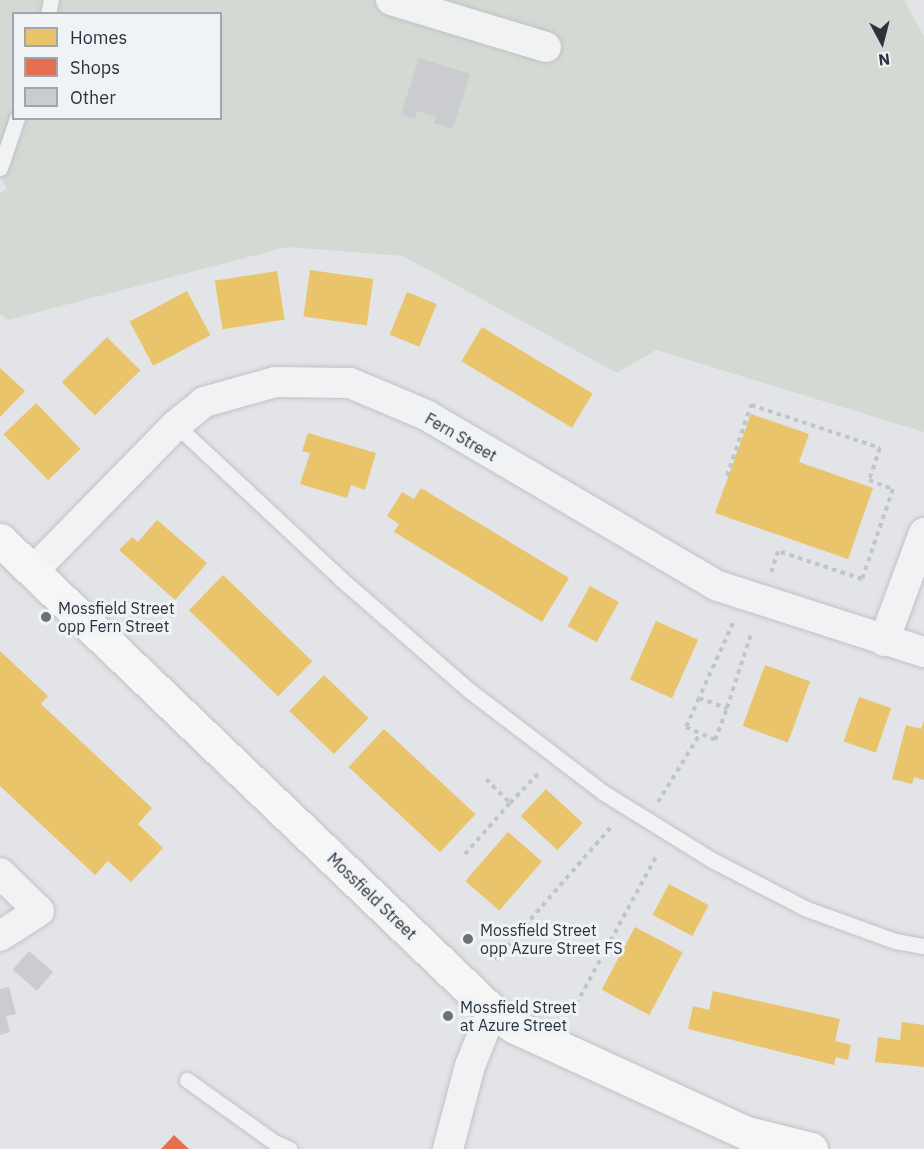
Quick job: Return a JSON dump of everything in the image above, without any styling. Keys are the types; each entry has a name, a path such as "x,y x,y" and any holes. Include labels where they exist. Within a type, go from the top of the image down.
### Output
{"street":[{"path":"391,0 546,47"},
{"name":"Fern Street","path":"33,571 176,425 204,402 275,382 350,383 426,415 718,586 924,652"},
{"path":"884,641 924,533"},
{"name":"Mossfield Street","path":"0,540 492,1011 515,1027 747,1133 811,1149"},
{"path":"0,873 39,911 0,936"},
{"path":"448,1149 470,1066 492,1011"}],"lane":[{"path":"0,168 16,120"},
{"path":"176,425 341,579 453,676 604,793 712,860 807,909 895,941 924,946"},
{"path":"187,1080 274,1142 290,1149"}],"path":[{"path":"727,476 751,405 880,448 869,480 893,489 862,579 778,551 771,572"},
{"path":"733,623 686,728 700,734 716,740 752,631"},
{"path":"699,698 726,708"},
{"path":"656,806 700,734"},
{"path":"465,854 538,774"},
{"path":"486,779 510,803"},
{"path":"495,960 611,827"},
{"path":"572,1012 657,855"}],"shaded area":[{"path":"0,0 904,0 924,36 924,432 656,350 617,373 403,256 287,247 8,320 0,314 0,193 7,189 0,175"}],"building: Homes":[{"path":"310,270 373,279 367,325 303,317"},
{"path":"277,271 285,319 222,329 215,281"},
{"path":"187,291 210,335 153,366 130,322"},
{"path":"407,292 437,304 419,347 390,335"},
{"path":"482,327 593,393 572,428 461,361"},
{"path":"107,337 140,370 95,415 62,382"},
{"path":"0,368 25,391 0,417"},
{"path":"36,403 80,449 48,480 4,434"},
{"path":"751,414 809,434 799,462 873,488 848,559 715,513"},
{"path":"308,433 376,453 365,490 351,485 347,498 300,484 310,453 302,451"},
{"path":"421,488 569,578 542,622 394,532 399,524 387,516 402,492 414,499"},
{"path":"157,520 207,563 175,600 119,550 132,537 138,542"},
{"path":"223,575 312,661 278,696 189,610"},
{"path":"590,586 619,602 597,642 568,626"},
{"path":"656,621 698,640 672,698 630,679"},
{"path":"0,651 48,696 41,704 152,808 138,824 163,848 131,882 108,861 95,875 0,786"},
{"path":"765,665 810,681 788,742 743,726"},
{"path":"324,675 369,718 334,754 289,711"},
{"path":"859,697 891,708 876,753 844,741"},
{"path":"924,720 924,780 914,777 912,784 892,779 906,725 921,729"},
{"path":"384,729 475,814 440,852 349,767"},
{"path":"546,789 583,823 557,850 521,816"},
{"path":"508,832 542,862 499,911 465,881"},
{"path":"669,884 709,905 692,936 653,915"},
{"path":"635,927 683,952 649,1015 602,990"},
{"path":"713,991 840,1019 835,1041 851,1045 848,1060 836,1057 834,1065 688,1029 693,1006 709,1010"},
{"path":"902,1022 924,1025 924,1067 875,1062 878,1037 900,1040"}],"building: Shops":[{"path":"174,1135 189,1149 161,1149"}],"building: Other":[{"path":"419,58 470,74 453,129 434,123 436,117 417,111 415,119 401,114"},
{"path":"29,951 53,972 37,991 13,970"},
{"path":"9,987 16,1014 6,1016 10,1032 0,1035 0,989"}],"place":[{"name":"Mossfield Street opp Fern Street","path":"46,617"},
{"name":"Mossfield Street opp Azure Street FS","path":"468,939"},
{"name":"Mossfield Street at Azure Street","path":"448,1016"}]}
